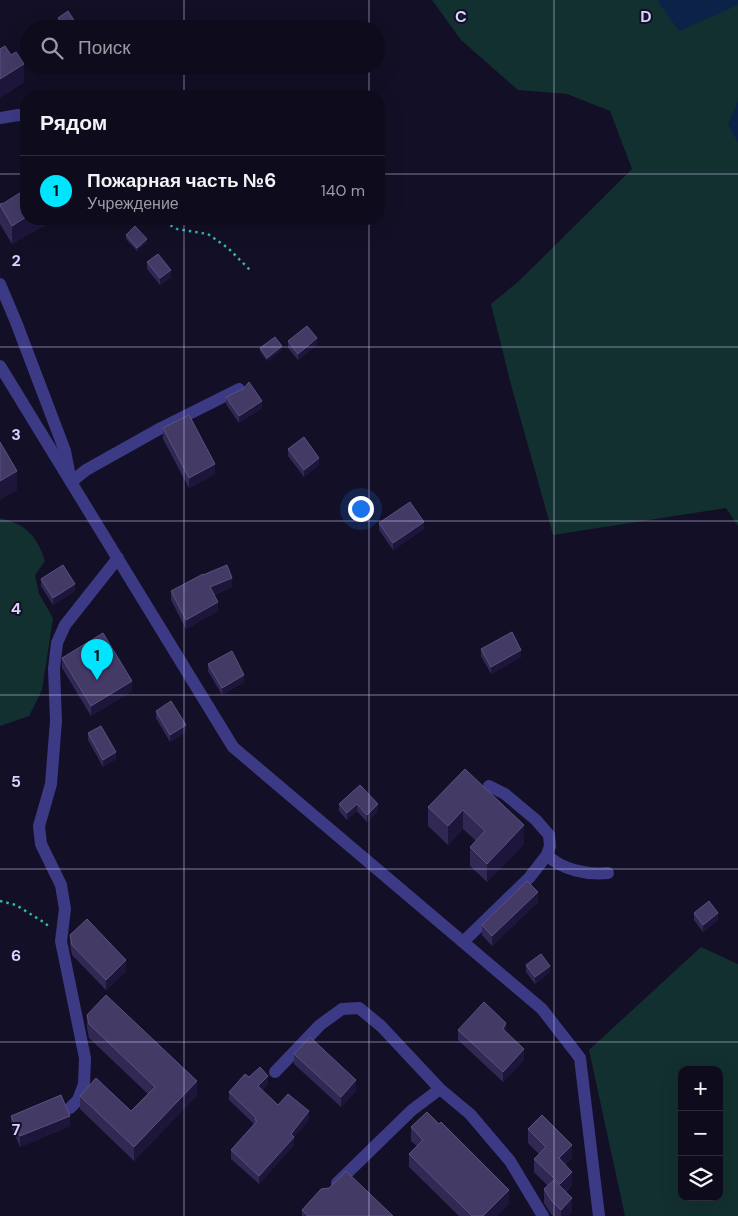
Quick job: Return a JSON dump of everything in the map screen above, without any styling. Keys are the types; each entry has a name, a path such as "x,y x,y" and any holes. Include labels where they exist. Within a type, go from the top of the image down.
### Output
{"street":[{"path":"0,118 20,116"},
{"path":"0,284 65,451 71,482"},
{"path":"0,366 233,747 542,1009 580,1058 599,1216"},
{"path":"71,482 86,470 153,432 238,389"},
{"path":"70,1108 78,1100 84,1084 85,1058 61,941 65,909 61,885 41,844 39,826 50,784 56,721 54,669 57,642 65,625 118,558"},
{"path":"463,942 529,878 547,855 550,846 549,835 545,829 505,794 490,786"},
{"path":"547,855 553,861 566,868 596,874 608,872"},
{"path":"274,1072 320,1025 342,1009 359,1008 381,1026 440,1089 470,1114 510,1161 543,1216"},
{"path":"331,1188 412,1110 440,1089"}],"path":[{"path":"170,225 177,229 208,234 228,248 252,272"},
{"path":"0,901 16,905 45,922 61,941"}],"green space":[{"path":"432,0 738,0 738,526 726,508 553,535 510,381 491,304 520,280 632,169 610,111 567,94 518,90 461,40"},
{"path":"0,518 17,524 29,532 42,552 45,561 35,575 39,594 53,618 42,690 29,716 0,726"},
{"path":"701,947 738,964 738,1216 625,1216 589,1050"}],"water":[{"path":"659,0 738,0 738,5 679,31 658,2"},
{"path":"738,101 738,142 728,125"}],"building":[{"path":"68,11 74,20 59,20 58,18"},
{"path":"5,46 11,55 16,52 20,58 20,66 0,79 0,49"},
{"path":"20,193 20,221 12,226 0,205"},
{"path":"135,226 147,239 137,248 126,235"},
{"path":"158,254 171,270 160,278 147,262"},
{"path":"307,326 317,338 298,354 288,341"},
{"path":"275,337 282,346 267,358 260,348"},
{"path":"249,382 262,401 239,416 226,397 243,389"},
{"path":"189,415 215,464 189,478 163,428"},
{"path":"304,437 319,458 304,470 288,449"},
{"path":"0,442 17,471 0,481"},
{"path":"410,502 424,522 393,543 379,523"},
{"path":"63,565 75,584 53,598 41,579"},
{"path":"227,565 232,578 210,587 218,602 186,620 171,591 203,574"},
{"path":"512,632 521,650 491,667 481,649"},
{"path":"103,633 132,681 91,706 62,658"},
{"path":"232,651 244,675 222,688 208,664"},
{"path":"171,701 186,725 170,735 156,711"},
{"path":"101,726 116,752 103,760 88,733"},
{"path":"465,769 524,825 487,864 470,847 485,831 463,810 448,826 428,807"},
{"path":"360,785 378,804 367,815 357,804 347,813 339,804"},
{"path":"527,881 538,892 492,936 482,925"},
{"path":"709,901 718,913 703,925 694,913"},
{"path":"87,919 126,960 106,980 72,945 70,935"},
{"path":"541,954 550,966 535,977 526,965"},
{"path":"106,995 197,1081 134,1147 80,1096 96,1078 131,1111 155,1087 89,1024 87,1015"},
{"path":"484,1002 506,1023 503,1029 524,1049 503,1072 458,1030"},
{"path":"310,1037 356,1080 341,1097 294,1054"},
{"path":"260,1067 268,1076 258,1086 278,1105 288,1094 309,1111 291,1134 294,1137 259,1176 231,1150 257,1121 229,1092 245,1074 249,1077"},
{"path":"61,1095 70,1116 20,1136 11,1116"},
{"path":"427,1112 439,1124 441,1122 509,1190 483,1216 472,1216 409,1154 423,1140 411,1127"},
{"path":"542,1115 572,1145 559,1158 572,1172 560,1184 534,1159 546,1147 528,1129"},
{"path":"346,1171 393,1216 308,1216 302,1210 321,1189 329,1188"},
{"path":"554,1180 572,1198 561,1210 544,1189"}],"place":[{"name":"Пожарная часть №6","path":"97,680"}]}
